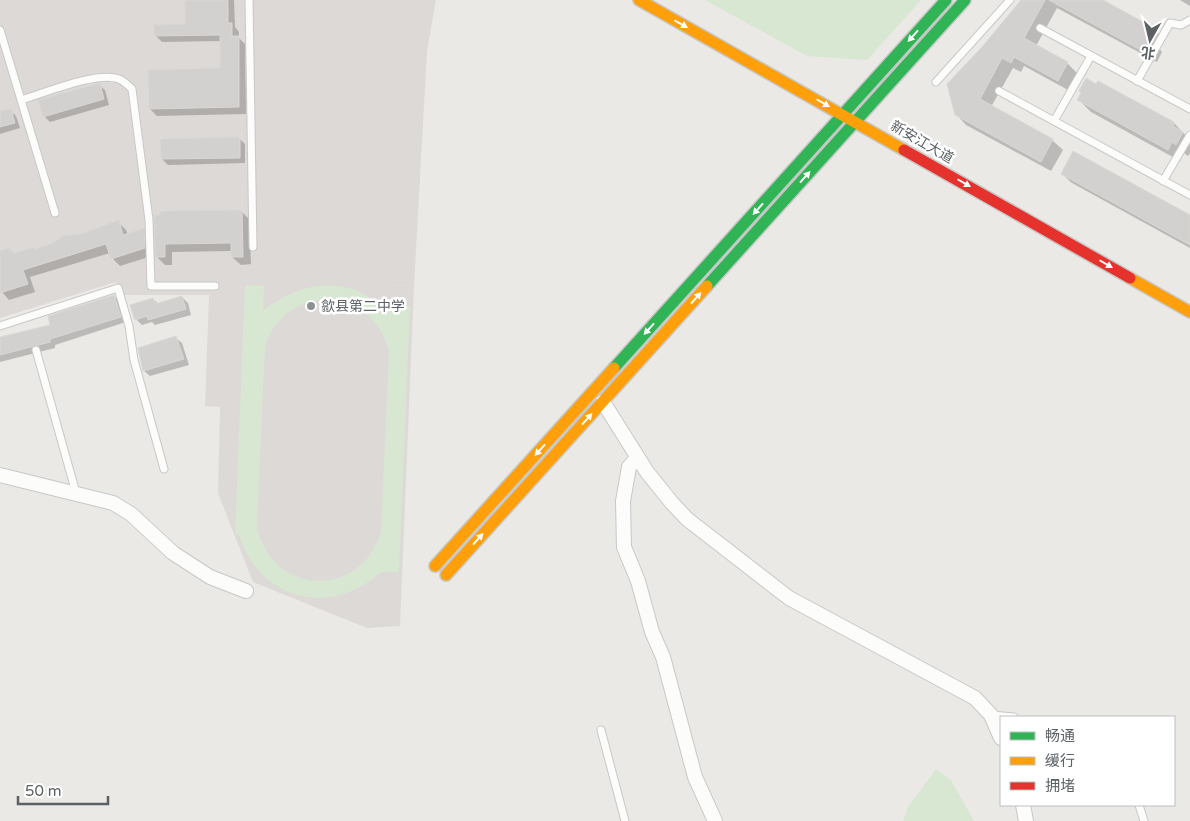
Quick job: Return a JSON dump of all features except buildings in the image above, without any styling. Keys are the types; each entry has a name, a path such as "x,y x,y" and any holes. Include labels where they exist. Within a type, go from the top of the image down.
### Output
{"street":[{"name":"新安江大道","path":"639,0 1190,312"},
{"path":"435,566 843,114 848,102 946,0"},
{"path":"446,575 856,122 869,114 966,0"},
{"path":"848,102 869,114"},
{"path":"602,402 637,458 657,485 687,519 780,592 975,698 991,715 1000,736"},
{"path":"637,458 629,467 623,501 624,547 638,582 652,632 663,657 695,777 715,821"},
{"path":"0,475 113,503 126,510 173,553 210,577 246,591"},
{"path":"1023,806 1026,821"}],"lane":[{"path":"248,0 254,247"},
{"path":"936,82 1010,0"},
{"path":"1137,81 1170,23 1181,25 1190,20"},
{"path":"1040,28 1190,109"},
{"path":"0,30 56,213"},
{"path":"1054,121 1091,56"},
{"path":"21,100 97,78 119,79 128,85 132,89 149,220 151,286 215,286"},
{"path":"999,90 1190,195"},
{"path":"1163,181 1190,135"},
{"path":"0,326 118,288 129,326 134,360 164,469"},
{"path":"36,350 76,494"},
{"path":"991,715 1002,716"},
{"path":"601,730 625,821"},
{"path":"1139,806 1144,821"}],"shaded area":[{"name":"歙县第二中学","path":"0,0 239,0 244,281 414,286 400,626 367,628 253,582 218,493 220,407 205,406 209,295 124,295 116,282 0,318"},
{"path":"239,0 436,0 427,51 414,286 244,282"}],"green space":[{"path":"705,0 921,0 867,60 807,56"},
{"path":"245,285 264,286 263,311 285,296 297,291 321,286 347,288 360,292 383,305 410,306 399,572 381,572 361,586 340,595 319,598 299,596 280,588 263,575 249,557 239,535 235,534","holes":["316,300 339,301 367,314 380,330 389,351 381,532 370,554 355,570 336,578 317,581 297,577 280,566 266,550 257,527 265,346 275,327 288,312"]},
{"path":"936,769 951,780 974,821 903,821 908,807"}],"traffic: fast":[{"path":"614,368 946,0"},
{"path":"707,286 965,0"}],"traffic: slow":[{"path":"639,0 904,150"},
{"path":"1130,278 1190,312"},
{"path":"446,575 707,286"},
{"path":"435,566 614,368"}],"traffic: jam":[{"path":"904,150 1130,278"}],"place":[{"name":"歙县第二中学","path":"311,306"}]}
